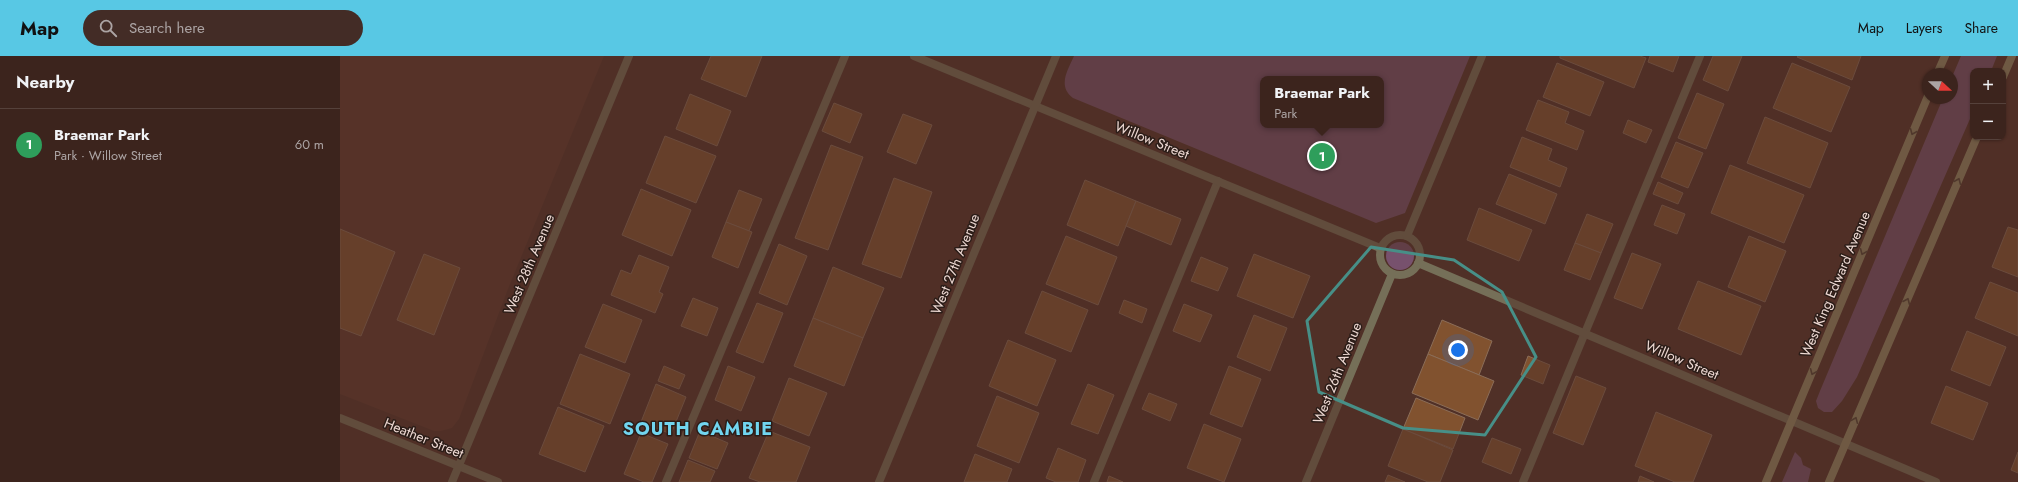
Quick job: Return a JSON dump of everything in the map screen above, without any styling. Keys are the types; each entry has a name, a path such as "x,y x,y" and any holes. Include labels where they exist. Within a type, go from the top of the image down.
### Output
{"main road":[{"path":"1940,68 1945,56"},
{"path":"2006,70 2012,56"},
{"name":"West King Edward Avenue","path":"1766,482 1925,104"},
{"path":"1829,482 1976,140"}],"street":[{"name":"West 28th Avenue","path":"452,482 629,56"},
{"path":"666,482 845,56"},
{"name":"Willow Street","path":"914,56 1380,248"},
{"name":"West 27th Avenue","path":"879,482 1056,56"},
{"path":"1407,236 1482,56"},
{"path":"1524,482 1700,56"},
{"path":"1094,482 1218,181"},
{"path":"1399,234 1407,236 1414,240 1419,247 1420,255 1418,263 1414,270 1407,274 1399,276 1392,274 1381,263 1380,248 1384,241 1391,236 1399,234"},
{"name":"Willow Street","path":"1418,263 1936,482"},
{"name":"West 26th Avenue","path":"1306,482 1392,274"},
{"name":"Heather Street","path":"340,418 498,482"}],"highlighted area":[{"path":"1371,247 1454,260 1502,292 1536,357 1485,435 1403,428 1319,392 1307,321"}],"shaded area":[{"path":"340,56 604,56 508,289 459,419 452,428 434,431 340,394"},
{"path":"1074,56 1470,56 1405,213 1376,223 1073,98 1068,93 1066,88 1065,78"},
{"path":"1961,56 1997,56 1992,68 1970,68 1970,119 1857,377 1842,401 1832,412 1824,412 1818,408 1816,401 1940,104 1958,104 1958,68 1956,68"},
{"path":"1400,242 1410,246 1414,256 1410,266 1400,270 1390,266 1386,256 1390,246"},
{"path":"1795,452 1801,458 1803,465 1811,469 1808,482 1782,482"}],"building":[{"path":"711,56 762,56 746,97 701,79"},
{"path":"1560,56 1640,56 1646,58 1634,88 1560,58"},
{"path":"1650,56 1679,56 1673,72 1648,62"},
{"path":"1713,56 1742,56 1728,91 1703,80"},
{"path":"1861,56 1852,80 1797,57"},
{"path":"1557,63 1604,82 1590,116 1543,97"},
{"path":"1792,63 1850,87 1831,132 1773,108"},
{"path":"1697,93 1724,104 1706,149 1678,138"},
{"path":"690,94 731,111 717,146 676,129"},
{"path":"1538,100 1569,112 1565,123 1584,131 1577,150 1526,130"},
{"path":"834,103 862,114 850,143 822,131"},
{"path":"903,114 932,125 916,164 887,152"},
{"path":"1765,117 1828,143 1810,188 1747,163"},
{"path":"1628,120 1652,130 1646,143 1623,133"},
{"path":"665,136 716,156 696,203 646,183"},
{"path":"1522,137 1552,149 1548,160 1567,168 1560,187 1510,167"},
{"path":"1676,142 1703,153 1688,188 1661,177"},
{"path":"831,145 863,157 828,250 795,238"},
{"path":"1730,165 1804,195 1784,243 1711,213"},
{"path":"1509,174 1557,194 1545,224 1496,204"},
{"path":"894,178 932,192 901,278 862,264"},
{"path":"1085,180 1136,201 1118,246 1067,225"},
{"path":"1658,182 1683,193 1678,204 1653,194"},
{"path":"641,189 691,210 672,256 622,235"},
{"path":"739,190 762,199 749,231 726,222"},
{"path":"1136,201 1181,219 1171,245 1126,226"},
{"path":"1662,205 1685,214 1677,234 1654,225"},
{"path":"1479,208 1532,230 1519,261 1467,240"},
{"path":"1587,214 1613,224 1601,253 1575,243"},
{"path":"726,222 752,232 738,268 712,257"},
{"path":"2008,227 2018,230 2018,277 1992,267"},
{"path":"340,229 395,252 361,336 340,328"},
{"path":"1066,236 1117,257 1098,305 1046,284"},
{"path":"1749,236 1786,251 1765,302 1728,287"},
{"path":"1575,243 1601,253 1590,280 1564,270"},
{"path":"779,244 807,256 787,305 759,293"},
{"path":"1632,253 1661,264 1642,309 1614,298"},
{"path":"424,254 460,268 434,335 397,320"},
{"path":"1254,254 1310,276 1293,318 1237,296"},
{"path":"639,255 669,267 659,292 663,294 655,313 611,295 621,270 631,274"},
{"path":"1201,257 1228,268 1218,291 1191,281"},
{"path":"833,267 884,288 863,338 813,318"},
{"path":"1698,281 1761,306 1741,355 1678,329"},
{"path":"1990,282 2018,293 2018,336 1975,318"},
{"path":"1042,291 1088,310 1071,352 1025,333"},
{"path":"693,298 718,308 707,336 681,326"},
{"path":"1124,300 1147,309 1142,323 1119,313"},
{"path":"757,303 783,313 763,363 736,352"},
{"path":"603,304 642,320 625,363 585,347"},
{"path":"1184,304 1212,315 1200,342 1173,331"},
{"path":"1254,315 1287,328 1270,371 1237,357"},
{"path":"813,318 863,338 844,386 794,366"},
{"path":"1442,320 1492,341 1479,375 1428,354"},
{"path":"1967,331 2006,347 1990,386 1951,370"},
{"path":"1008,340 1056,360 1037,406 989,386"},
{"path":"580,354 630,374 610,424 560,404"},
{"path":"1428,354 1494,381 1478,420 1412,393"},
{"path":"1528,356 1550,365 1543,384 1521,375"},
{"path":"664,366 685,375 679,389 658,381"},
{"path":"728,366 755,377 741,411 715,400"},
{"path":"1229,366 1261,379 1242,427 1210,414"},
{"path":"1576,376 1606,388 1583,445 1553,433"},
{"path":"789,378 827,393 809,436 772,421"},
{"path":"656,384 686,397 671,434 641,422"},
{"path":"1088,384 1114,395 1098,434 1071,424"},
{"path":"1946,386 1988,403 1973,440 1931,423"},
{"path":"1149,393 1177,404 1170,421 1142,409"},
{"path":"997,396 1039,413 1019,463 977,446"},
{"path":"1416,398 1465,418 1453,449 1403,429"},
{"path":"558,407 604,426 585,472 539,454"},
{"path":"1656,412 1712,435 1693,482 1675,482 1635,466"},
{"path":"1204,424 1241,439 1224,482 1187,468"},
{"path":"1403,429 1453,450 1440,482 1428,482 1388,466"},
{"path":"700,431 728,443 717,469 689,458"},
{"path":"769,431 810,447 796,482 760,482 749,478"},
{"path":"641,433 668,444 652,482 644,482 624,474"},
{"path":"1492,438 1521,449 1511,474 1482,462"},
{"path":"1058,448 1086,460 1078,482 1056,482 1046,478"},
{"path":"2018,452 2018,473 2011,470"},
{"path":"975,454 1012,469 1007,482 964,482"},
{"path":"688,460 715,471 710,482 679,482"},
{"path":"1388,475 1405,482 1385,482"},
{"path":"1109,476 1123,482 1107,482"},
{"path":"1640,476 1654,482 1638,482"}],"place":[{"name":"Braemar Park","path":"1322,156"}],"district":[{"name":"SOUTH CAMBIE","path":"698,429"}]}
